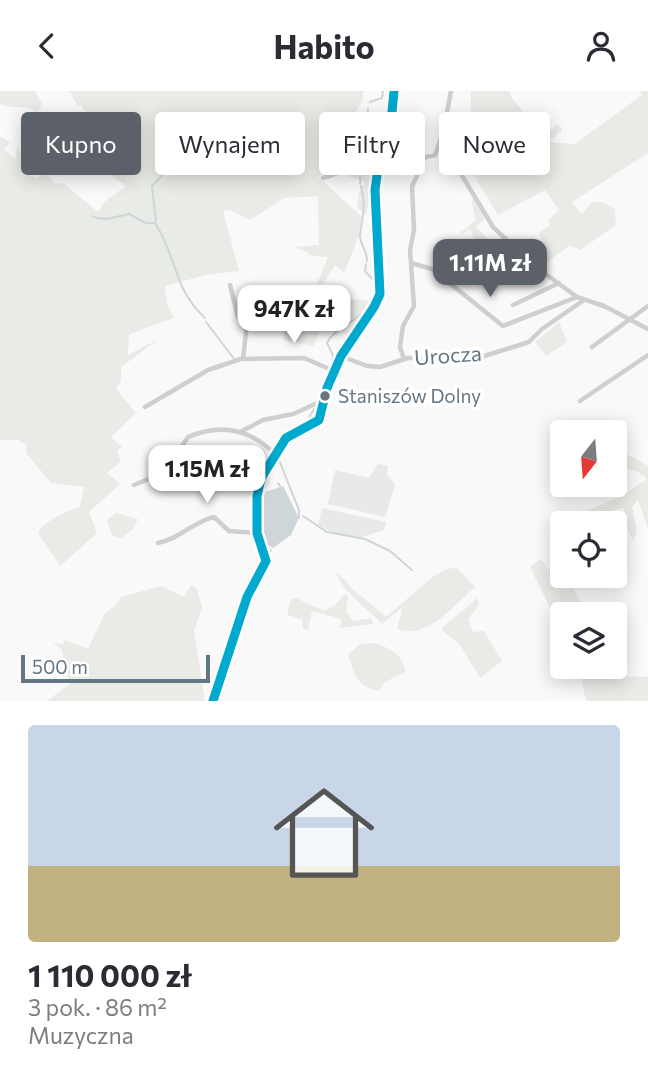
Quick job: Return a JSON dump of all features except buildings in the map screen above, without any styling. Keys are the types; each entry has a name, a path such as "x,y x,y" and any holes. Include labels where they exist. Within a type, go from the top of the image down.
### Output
{"street":[{"path":"392,112 394,91"},
{"path":"448,112 451,91"},
{"path":"404,359 400,345 404,324 414,306 411,263 415,228 412,186 418,174 414,160 436,153 439,145"},
{"path":"323,178 332,175"},
{"path":"213,701 247,597 266,561 257,533 258,488 286,438 318,422 341,356 380,294 375,190 377,175"},
{"path":"460,175 484,208 491,224 536,267 577,297 648,329"},
{"path":"411,263 432,269 503,326 577,297"},
{"path":"513,305 559,283"},
{"path":"230,285 240,317 300,315 324,295"},
{"name":"Urocza","path":"341,356 373,367 388,366 404,359 478,358 505,348 524,345 584,300"},
{"path":"592,347 648,306"},
{"path":"243,359 248,317"},
{"path":"580,401 648,355"},
{"path":"145,407 208,370 243,359 304,358 334,371"},
{"path":"242,431 263,420 293,414 324,400"},
{"path":"134,485 166,472 188,437 222,428 242,431 262,442 275,454"},
{"path":"158,543 178,537 214,517 229,531 257,533"}],"shaded area":[{"path":"0,91 35,91 42,103 38,112 0,104"},
{"path":"69,91 363,91 363,100 356,112 319,112 320,175 318,177 362,217 361,231 344,273 335,265 323,284 317,284 328,257 308,255 307,252 293,247 319,245 318,196 284,198 250,220 230,210 223,211 239,271 206,275 165,286 167,304 174,318 129,334 128,355 159,339 121,367 121,381 116,389 136,413 111,437 122,447 117,451 121,461 107,473 120,484 89,512 97,533 60,566 38,533 51,520 80,507 84,487 51,483 27,454 26,445 18,440 0,440 0,136 10,143 4,149 15,159 18,145 21,175 37,178 49,175 55,184 63,183 98,212 104,202 126,186 110,175 141,175 141,112 85,112 81,105 78,106"},
{"path":"471,91 510,91 511,97 523,112 471,112"},
{"path":"640,91 648,91 648,153 572,202 582,214 592,202 602,202 615,209 616,225 580,250 570,245 539,268 538,265 545,257 540,249 543,241 538,234 550,225 548,220 559,210 545,190 498,215 474,175 550,175 550,142 575,144 642,95"},
{"path":"558,124 562,130 550,140 550,130"},
{"path":"374,175 366,214 357,208 359,193 365,182 348,176"},
{"path":"474,199 485,219 476,226 509,263 506,277 490,283 470,229 460,235 476,220 471,200"},
{"path":"352,300 369,301 356,321 343,327 336,335 325,321"},
{"path":"312,309 322,326 313,346 284,340 284,326 266,323 301,319"},
{"path":"559,322 567,342 546,356 535,342"},
{"path":"627,454 648,466 648,529 638,500 632,507 637,532 633,540 628,531 627,511 624,508 586,511 620,497 627,497 627,492 647,479 627,469"},
{"path":"378,464 388,466 387,474 395,485 385,517 328,504 335,470 369,478"},
{"path":"283,486 299,518 291,535 273,548 267,544 260,532 262,493"},
{"path":"322,508 386,522 384,530 359,538 334,533 318,525"},
{"path":"116,513 138,519 133,529 121,538 112,535 107,520"},
{"path":"541,559 550,571 550,588 573,588 580,602 550,602 550,608 530,567"},
{"path":"449,568 458,569 475,587 449,612 429,626 408,631 397,629 403,607 382,624 350,594 336,573 386,617 435,575"},
{"path":"191,585 197,589 202,607 194,631 205,701 47,701 70,684 62,650 53,643 63,644 65,640 88,649 105,613 115,606 121,597 161,586 184,597"},
{"path":"345,594 348,597 346,612 353,621 371,618 373,624 340,628 342,619 312,611 308,629 303,629 302,619 287,615 291,599 296,598 324,611 334,606"},
{"path":"477,598 479,605 468,619 473,632 484,631 502,661 480,678 460,645 441,629"},
{"path":"374,643 399,656 405,672 385,682 379,691 361,683 348,655 360,644"},
{"path":"648,677 648,701 586,701 581,679"}],"waterway":[{"path":"370,102 382,98 383,91"},
{"path":"156,221 152,186 162,175"},
{"path":"360,175 360,184"},
{"path":"361,186 364,205 360,238 367,261"},
{"path":"97,218 107,219 129,214 146,223 155,223 186,295 205,318"},
{"path":"366,264 365,271 377,284 377,293"},
{"path":"332,369 333,355 327,343 338,331 360,316 376,294"},
{"path":"206,322 235,360"},
{"path":"322,399 324,384 331,372"},
{"path":"275,451 280,438 305,424 314,409"},
{"path":"300,432 317,426"},
{"path":"277,455 299,510 299,518"},
{"path":"303,516 327,532 365,539 390,551 412,570"},
{"path":"261,539 271,551"}],"transit line":[{"path":"213,701 247,597 266,561 257,533 257,496 261,478 286,438 319,420 327,388 341,356 380,294 375,190 383,131 392,112 394,91"}],"place":[{"name":"Staniszów Dolny","path":"325,396"}]}
